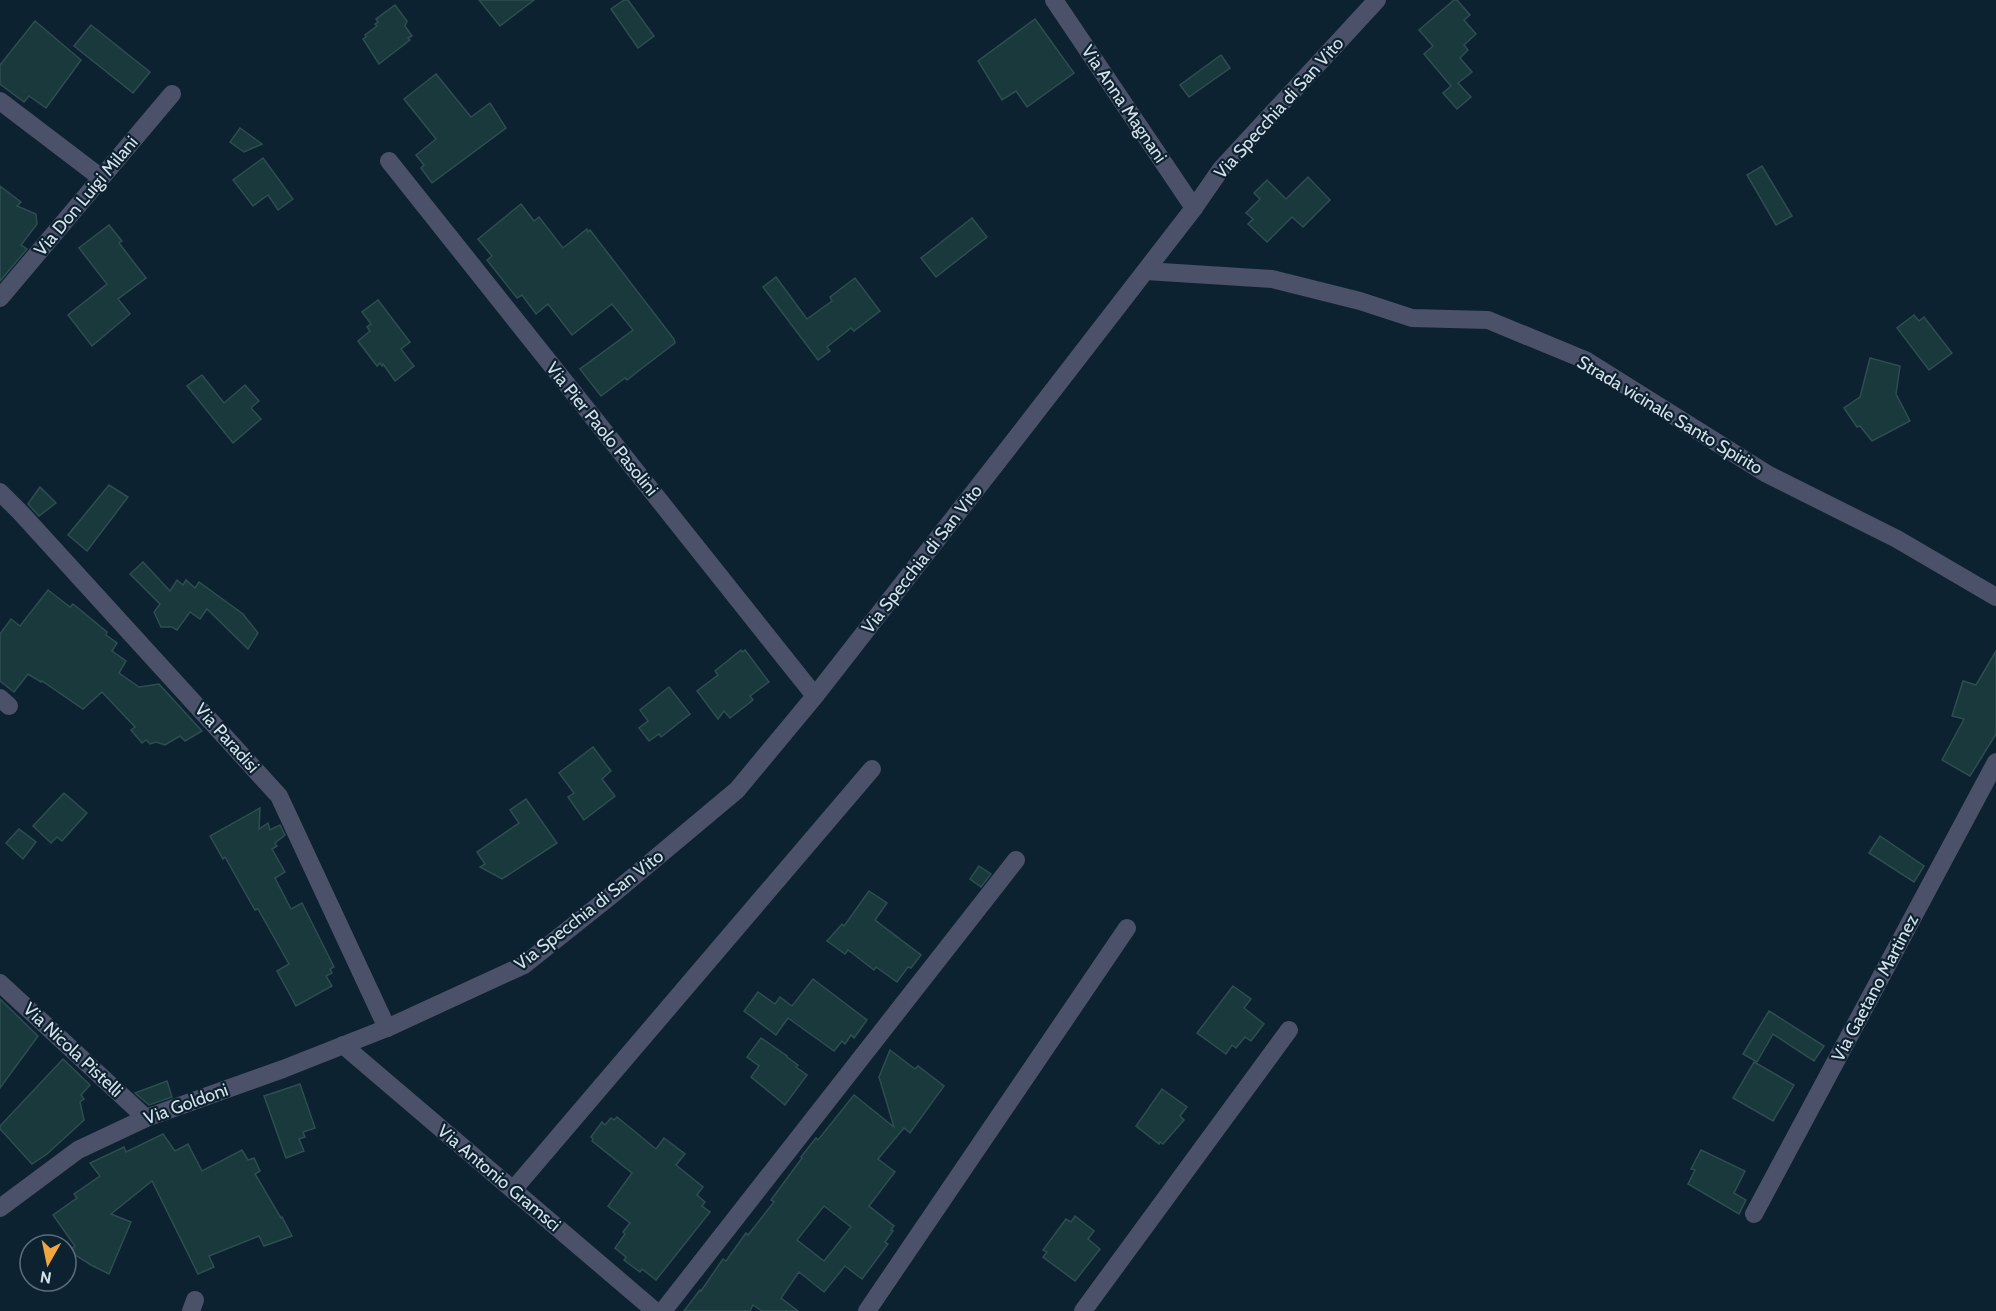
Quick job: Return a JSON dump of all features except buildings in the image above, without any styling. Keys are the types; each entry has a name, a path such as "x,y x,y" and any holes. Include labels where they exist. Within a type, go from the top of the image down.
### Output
{"street":[{"name":"Via Anna Magnani","path":"1054,0 1194,208"},
{"name":"Via Specchia di San Vito","path":"387,1028 524,965 737,790 815,696 1146,271 1221,169 1377,0"},
{"name":"Via Don Luigi Milani","path":"0,298 172,94"},
{"path":"0,101 100,177"},
{"name":"Via Pier Paolo Pasolini","path":"389,161 815,696"},
{"name":"Strada vicinale Santo Spirito","path":"1146,271 1272,279 1360,301 1412,318 1488,320 1585,360 1767,474 1897,539 1996,597"},
{"name":"Via Paradisi","path":"0,492 279,796 387,1028"},
{"name":"Via Gaetano Martinez","path":"1754,1214 1996,762"},
{"path":"513,1190 872,769"},
{"path":"663,1311 1016,860"},
{"path":"867,1311 1127,928"},
{"name":"Via Nicola Pistelli","path":"0,982 146,1118"},
{"name":"Via Goldoni","path":"0,1208 78,1150 146,1118 283,1070 387,1028"},
{"path":"1083,1311 1289,1030"},
{"name":"Via Antonio Gramsci","path":"343,1045 655,1311"}]}
